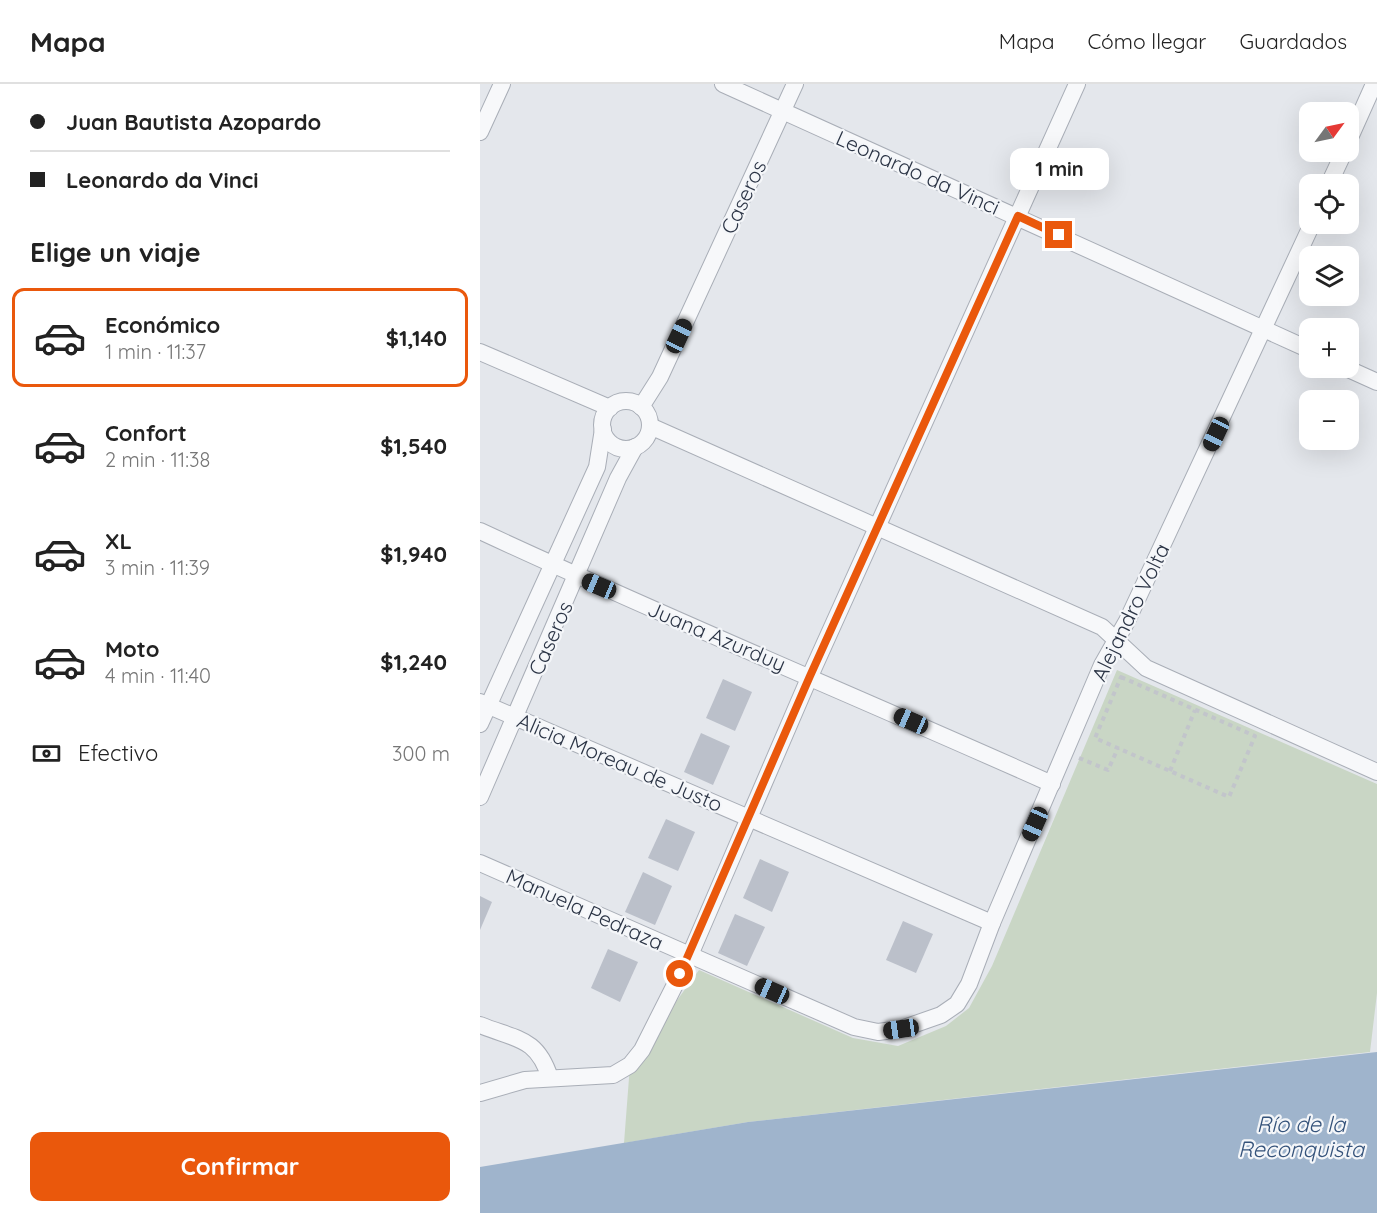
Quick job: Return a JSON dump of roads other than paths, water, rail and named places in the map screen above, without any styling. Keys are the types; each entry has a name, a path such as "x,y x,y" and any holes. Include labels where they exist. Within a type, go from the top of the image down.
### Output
{"street":[{"path":"480,132 502,84"},
{"name":"Leonardo da Vinci","path":"723,84 1299,345"},
{"name":"Caseros","path":"641,406 660,377 795,84"},
{"path":"480,1093 525,1080 613,1075 630,1065 642,1050 690,955 810,676 1077,84"},
{"path":"1359,117 1374,84"},
{"name":"Alejandro Volta","path":"957,1004 969,984 992,923 1053,784 1101,665 1117,639 1265,329 1308,234"},
{"path":"480,352 610,408"},
{"path":"1359,374 1377,382"},
{"path":"626,401 641,406 648,415 650,426 648,435 635,447 625,449 615,446 607,439 603,429 604,417 610,408 626,401"},
{"path":"650,426 1090,622 1117,639 1133,658 1146,668 1377,772"},
{"name":"Caseros","path":"480,724 484,704 553,565 597,467 603,429"},
{"name":"Caseros","path":"480,797 618,478 635,447"},
{"name":"Juana Azurduy","path":"480,531 577,576 1053,784"},
{"name":"Alicia Moreau de Justo","path":"484,704 992,923"},
{"name":"Manuela Pedraza","path":"480,863 854,1027 878,1032 901,1029 941,1015 957,1004"},
{"path":"480,1025 535,1048 543,1058 550,1078"}],"water":[{"name":"Río de la Reconquista","path":"1377,1052 1377,1213 480,1213 480,1167 748,1122"}]}
